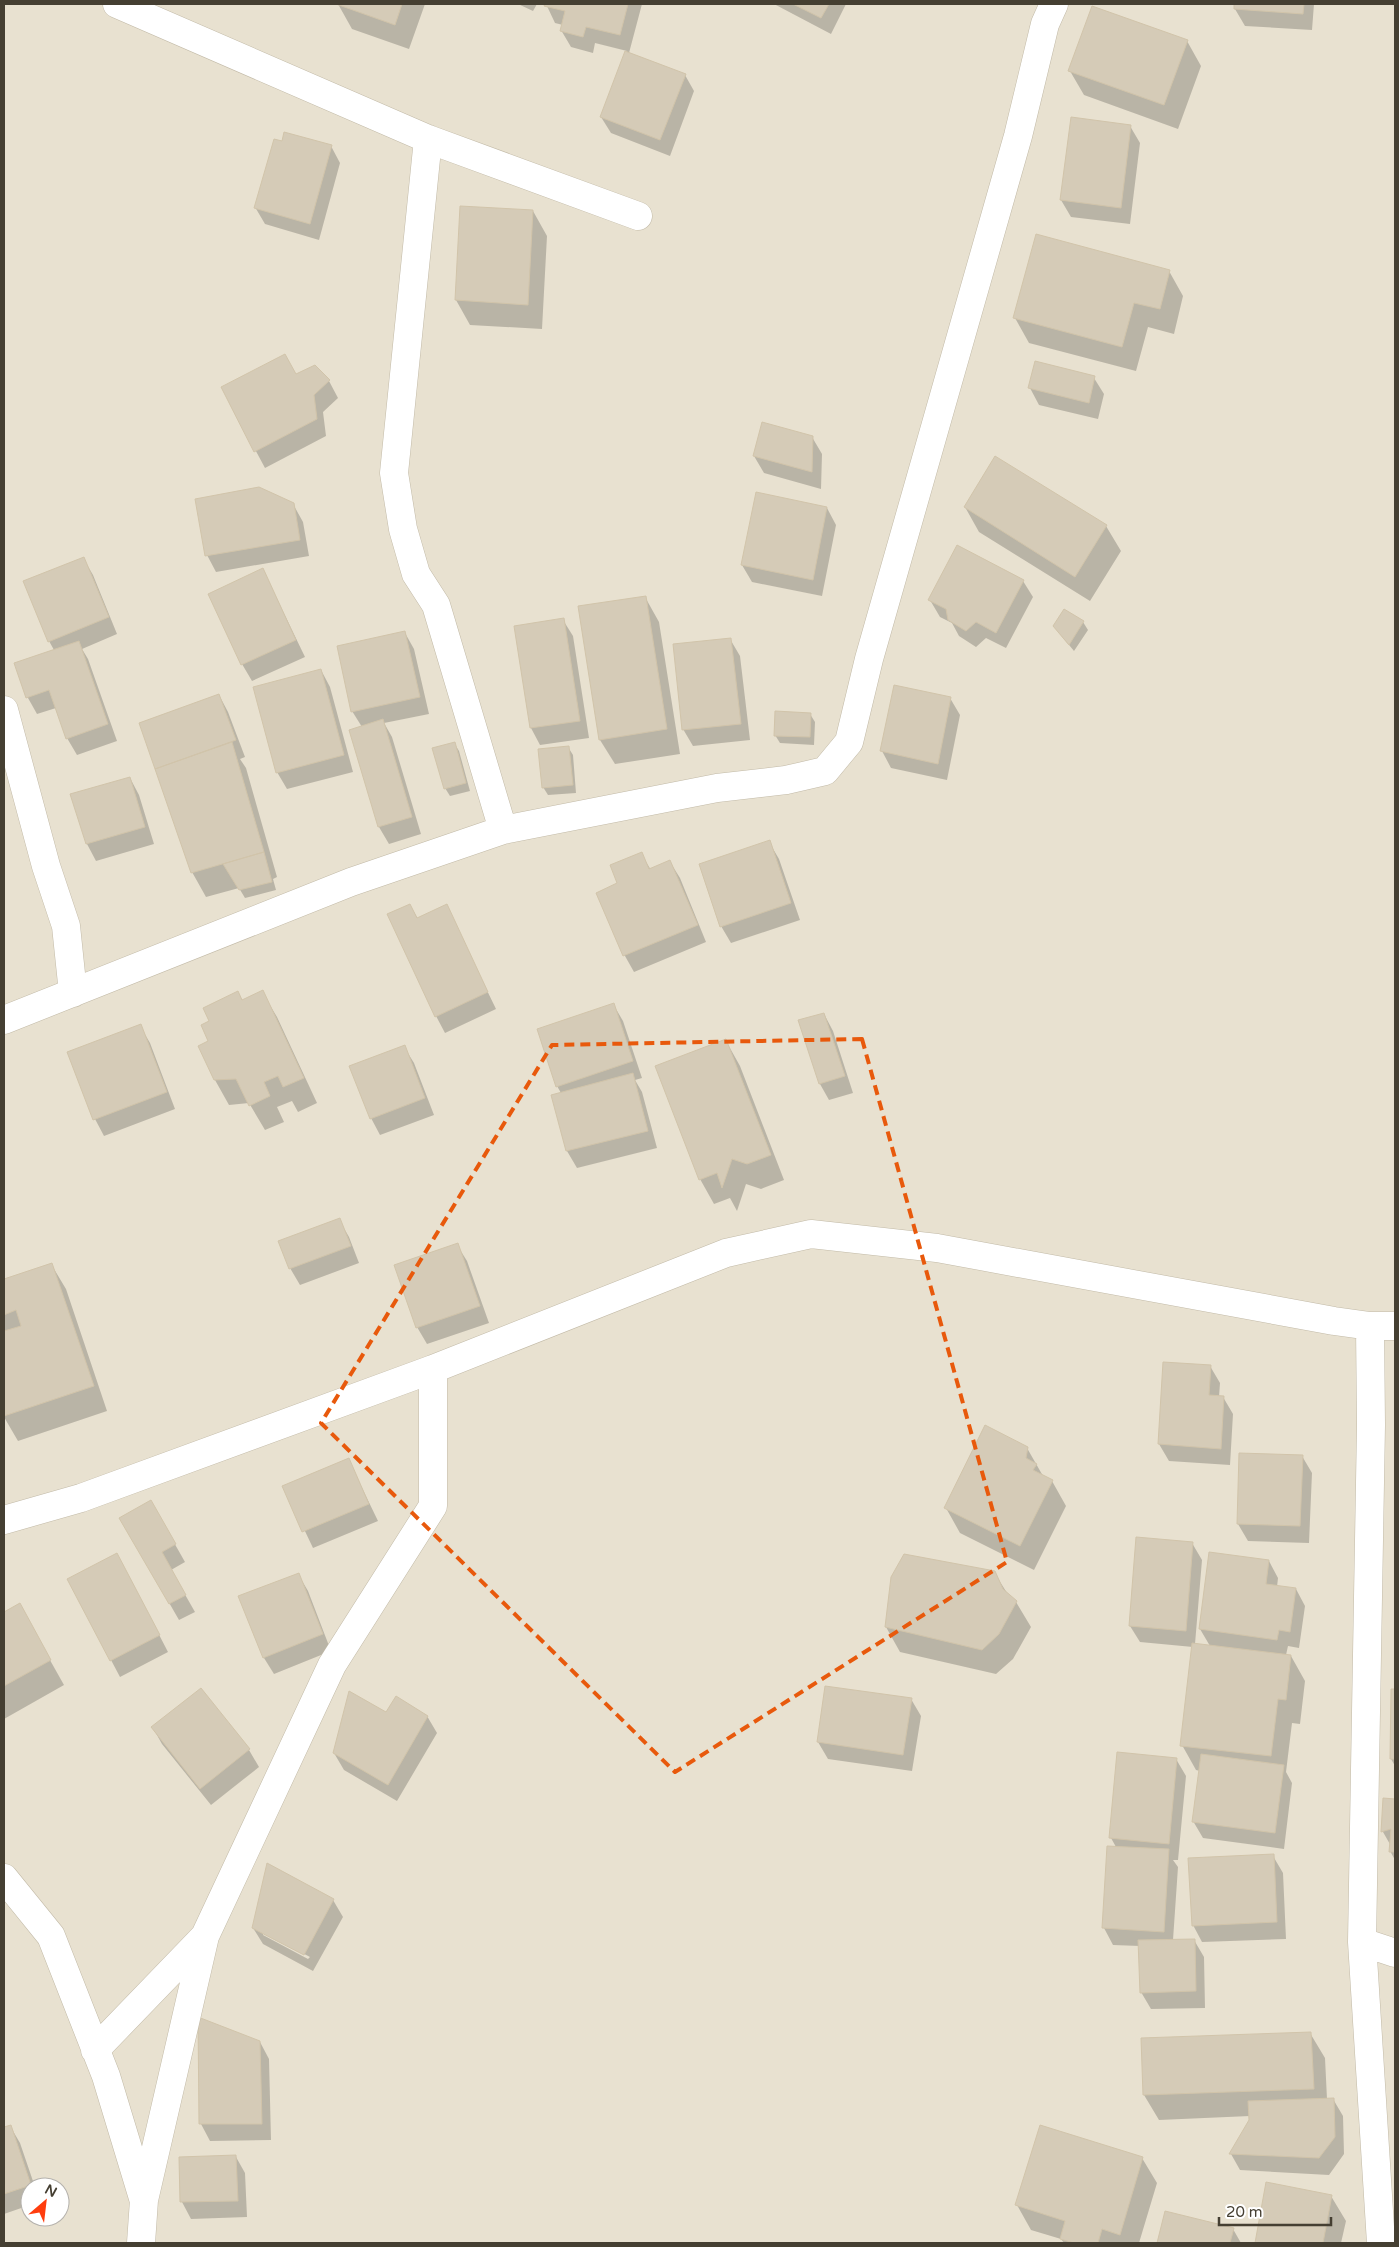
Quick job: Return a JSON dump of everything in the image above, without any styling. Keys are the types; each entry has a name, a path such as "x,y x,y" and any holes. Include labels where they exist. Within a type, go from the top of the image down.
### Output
{"street":[{"path":"117,4 428,139 638,216"},
{"path":"4,1020 351,882 503,830 717,788 786,780 825,771 849,742 869,659 1018,136 1046,24 1054,4"},
{"path":"428,139 394,473 404,529 416,574 436,605 503,830"},
{"path":"4,710 46,866 66,926 73,993"},
{"path":"4,1520 81,1498 433,1369 726,1253 811,1234 937,1248 1334,1321 1383,1326 1372,1424 1362,1942 1381,2243"},
{"path":"142,2243 144,2200 205,1936 332,1665 434,1506 433,1369"},
{"path":"4,1878 51,1936 106,2076 144,2200"},
{"path":"95,2050 205,1936"},
{"path":"1362,1942 1395,1953"}],"highlighted area":[{"path":"862,1039 1007,1562 675,1772 321,1423 552,1045"}],"shaded area":[{"path":"4,4 1395,4 1395,2243 4,2243"}],"building":[{"path":"336,4 402,4 395,25"},
{"path":"545,4 628,4 620,35 586,27 583,37 560,31 565,11 544,6"},
{"path":"793,4 829,4 821,18"},
{"path":"1234,4 1304,4 1303,14 1234,9"},
{"path":"1092,6 1188,40 1164,105 1068,71"},
{"path":"625,51 686,74 660,140 600,117"},
{"path":"1071,117 1131,125 1121,208 1060,200"},
{"path":"284,132 332,145 310,224 254,208 274,139 282,141"},
{"path":"460,206 533,210 528,305 455,300"},
{"path":"1036,234 1170,270 1160,309 1134,303 1122,347 1013,318"},
{"path":"285,354 296,374 315,365 330,380 314,395 317,419 254,452 221,387"},
{"path":"1035,361 1095,376 1089,403 1028,388"},
{"path":"762,422 813,436 812,472 753,456"},
{"path":"995,456 1107,525 1075,577 964,507"},
{"path":"259,487 294,503 300,540 205,556 195,499"},
{"path":"756,492 827,507 813,580 741,565"},
{"path":"957,545 1024,580 996,633 976,622 966,631 948,620 946,609 928,600"},
{"path":"84,557 109,617 48,642 23,581"},
{"path":"263,568 296,640 241,665 208,594"},
{"path":"646,596 667,729 599,740 578,606"},
{"path":"1064,609 1084,621 1069,645 1053,626"},
{"path":"564,618 580,721 530,728 514,626"},
{"path":"405,631 420,697 351,712 337,646"},
{"path":"731,638 741,724 682,730 673,644"},
{"path":"79,641 108,724 66,739 49,690 26,698 14,663"},
{"path":"321,669 344,755 276,773 253,687"},
{"path":"894,685 951,697 938,764 880,751"},
{"path":"219,694 236,740 155,769 139,723"},
{"path":"775,711 811,713 810,737 774,736"},
{"path":"383,719 412,817 378,827 349,730"},
{"path":"232,742 264,852 191,873 155,769"},
{"path":"455,742 466,783 444,789 432,748"},
{"path":"569,746 573,785 542,788 538,749"},
{"path":"130,777 145,827 86,844 70,794"},
{"path":"770,840 791,903 720,927 699,864"},
{"path":"264,852 272,882 239,890 223,864"},
{"path":"642,852 649,869 670,860 698,925 623,956 596,893 617,883 610,865"},
{"path":"410,904 417,918 447,904 488,992 435,1017 387,914"},
{"path":"263,990 304,1078 283,1087 278,1076 264,1082 270,1096 249,1106 236,1079 214,1080 198,1046 208,1041 201,1025 209,1021 203,1008 238,991 242,1000"},
{"path":"614,1003 633,1061 556,1087 537,1029"},
{"path":"824,1013 845,1076 819,1084 798,1020"},
{"path":"141,1024 167,1092 93,1120 67,1052"},
{"path":"726,1039 771,1155 747,1164 732,1159 722,1188 717,1173 699,1180 655,1066"},
{"path":"405,1045 425,1098 370,1119 349,1066"},
{"path":"633,1073 648,1131 566,1151 551,1095"},
{"path":"340,1218 351,1246 289,1269 278,1241"},
{"path":"458,1243 480,1306 416,1328 394,1265"},
{"path":"52,1263 94,1386 4,1416 4,1331 21,1326 16,1310 4,1315 4,1279"},
{"path":"1163,1362 1211,1365 1209,1395 1224,1396 1221,1449 1158,1444"},
{"path":"985,1425 1028,1447 1026,1458 1037,1464 1033,1470 1053,1480 1020,1546 944,1508"},
{"path":"1239,1453 1303,1455 1300,1526 1237,1524"},
{"path":"349,1458 369,1504 302,1532 282,1486"},
{"path":"151,1500 176,1544 162,1552 186,1595 169,1604 119,1518"},
{"path":"1136,1537 1193,1542 1186,1631 1129,1626"},
{"path":"1209,1552 1269,1560 1266,1584 1296,1588 1290,1632 1279,1630 1277,1640 1199,1629"},
{"path":"117,1553 160,1635 110,1661 67,1579"},
{"path":"904,1554 995,1571 1003,1589 1017,1601 999,1634 982,1650 885,1627 891,1577"},
{"path":"299,1573 323,1634 263,1658 238,1596"},
{"path":"20,1603 51,1660 4,1686 4,1612"},
{"path":"1192,1643 1291,1655 1286,1700 1278,1699 1271,1756 1180,1746"},
{"path":"825,1686 912,1698 903,1755 817,1742"},
{"path":"201,1688 250,1749 200,1789 151,1727"},
{"path":"1391,1689 1395,1689 1395,1759 1390,1759"},
{"path":"349,1691 386,1712 396,1696 428,1716 388,1785 333,1753"},
{"path":"1117,1752 1177,1758 1169,1844 1109,1838"},
{"path":"1201,1754 1284,1765 1275,1833 1192,1822"},
{"path":"1383,1798 1395,1799 1395,1852 1389,1852 1391,1829 1381,1832"},
{"path":"1107,1846 1169,1849 1164,1932 1102,1928"},
{"path":"1274,1854 1277,1922 1192,1926 1188,1858"},
{"path":"267,1863 334,1899 304,1955 252,1928"},
{"path":"1195,1939 1196,1991 1140,1993 1138,1940"},
{"path":"198,2017 260,2041 262,2124 199,2124"},
{"path":"1311,2032 1314,2089 1143,2095 1141,2038"},
{"path":"1334,2098 1335,2137 1319,2158 1229,2154 1249,2120 1248,2101"},
{"path":"11,2125 28,2177 20,2177 20,2189 4,2194 4,2127"},
{"path":"1040,2125 1143,2157 1120,2235 1102,2229 1098,2243 1074,2243 1060,2239 1065,2221 1015,2205"},
{"path":"236,2155 238,2201 180,2202 179,2157"},
{"path":"1266,2182 1332,2195 1323,2243 1255,2243"},
{"path":"1165,2211 1234,2228 1230,2243 1157,2243"}]}
